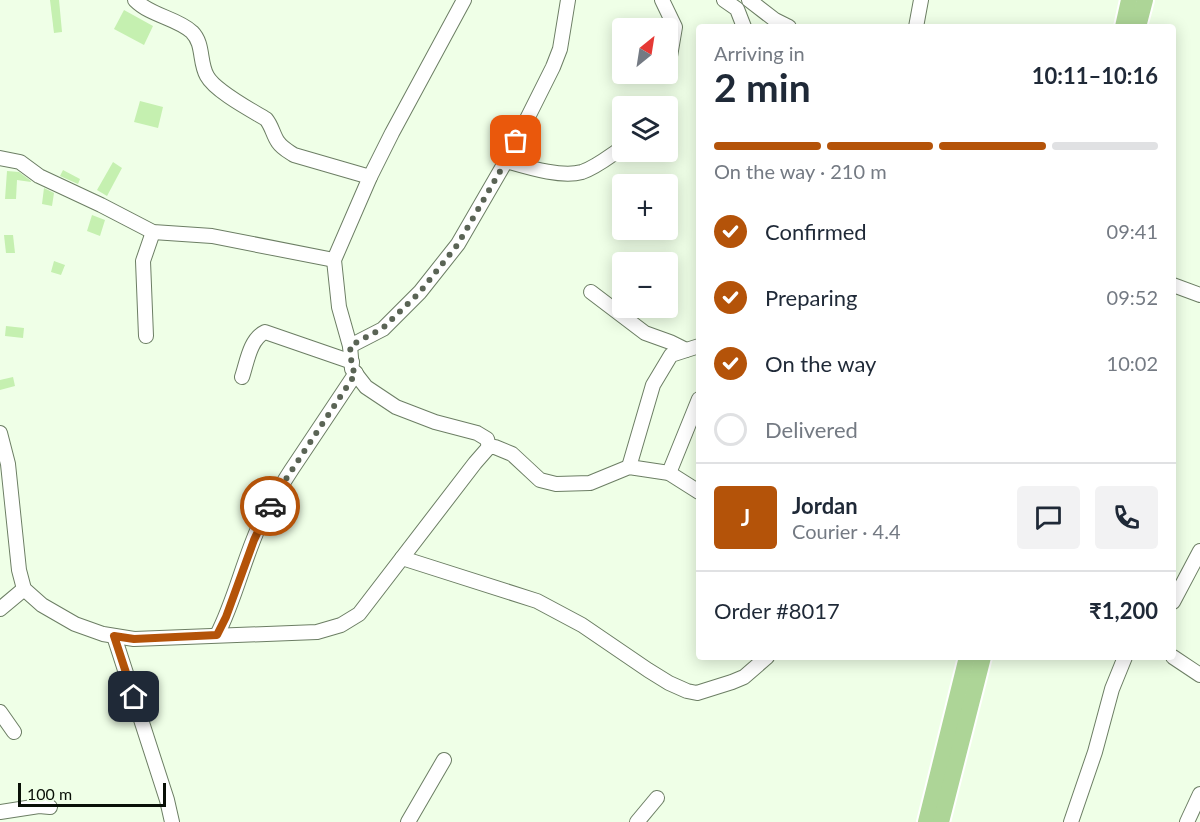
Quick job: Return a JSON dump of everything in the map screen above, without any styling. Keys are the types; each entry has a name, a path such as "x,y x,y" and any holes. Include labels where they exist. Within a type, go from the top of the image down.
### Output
{"main road":[{"path":"1124,24 1129,0"},
{"path":"1139,24 1145,0"},
{"path":"926,822 967,660"},
{"path":"941,822 982,660"}],"street":[{"path":"135,0 145,9 191,31 199,42 203,68 208,78 216,87 266,119 284,149 294,155 370,177"},
{"path":"464,0 392,133 334,260 339,307 354,367 366,387 396,407 435,422 477,433 487,439 489,447"},
{"path":"350,346 383,328 420,292 458,244 506,161 560,50 568,0"},
{"path":"662,0 671,18"},
{"path":"727,0 736,9 743,24"},
{"path":"749,0 783,24"},
{"path":"917,24 921,0"},
{"path":"506,161 531,169 569,174 583,172 612,154"},
{"path":"0,158 20,162 39,176 153,232 212,236 334,260"},
{"path":"146,336 143,261 153,232"},
{"path":"1176,286 1200,295"},
{"path":"591,292 645,333 692,348"},
{"path":"242,377 254,342 258,336 266,333 354,367"},
{"path":"629,467 653,385 671,356 692,348"},
{"path":"217,635 233,600 260,525 354,367"},
{"path":"669,473 696,406"},
{"path":"0,433 8,464 19,570 24,589 42,606 75,624 103,634 134,639 317,632 341,625 359,614 475,462 489,447 512,454 540,480 556,484 591,483 629,467 669,473 696,490"},
{"path":"1176,596 1200,551"},
{"path":"402,558 537,601 582,625 658,677 687,691 697,693 732,682 744,676 764,660"},
{"path":"0,609 24,589"},
{"path":"114,636 172,822"},
{"path":"1176,659 1200,675"},
{"path":"1071,822 1095,752 1112,689 1124,660"},
{"path":"0,712 14,732"},
{"path":"408,822 444,760"},
{"path":"1187,822 1200,794"},
{"path":"636,822 657,798"},
{"path":"0,812 39,806 50,807"}],"building":[{"path":"50,0 59,0 62,32 54,33"},
{"path":"124,10 153,26 144,45 114,29"},
{"path":"140,101 163,107 158,128 134,122"},
{"path":"113,162 122,168 107,196 97,190"},
{"path":"63,170 80,179 78,184 60,176"},
{"path":"7,171 19,172 31,181 17,180 16,199 5,199"},
{"path":"44,188 54,193 52,206 42,204"},
{"path":"92,215 105,220 100,236 87,231"},
{"path":"4,235 13,235 15,253 6,253"},
{"path":"54,261 65,265 61,275 51,272"},
{"path":"6,326 24,328 23,338 5,336"},
{"path":"13,377 15,386 0,390 0,380"}],"way so far":[{"path":"270,506 356,373 352,369 350,346 383,328 420,292 458,244 516,141"}],"route":[{"path":"134,697 114,636 134,639 217,635 233,600 260,525 270,506"}]}
